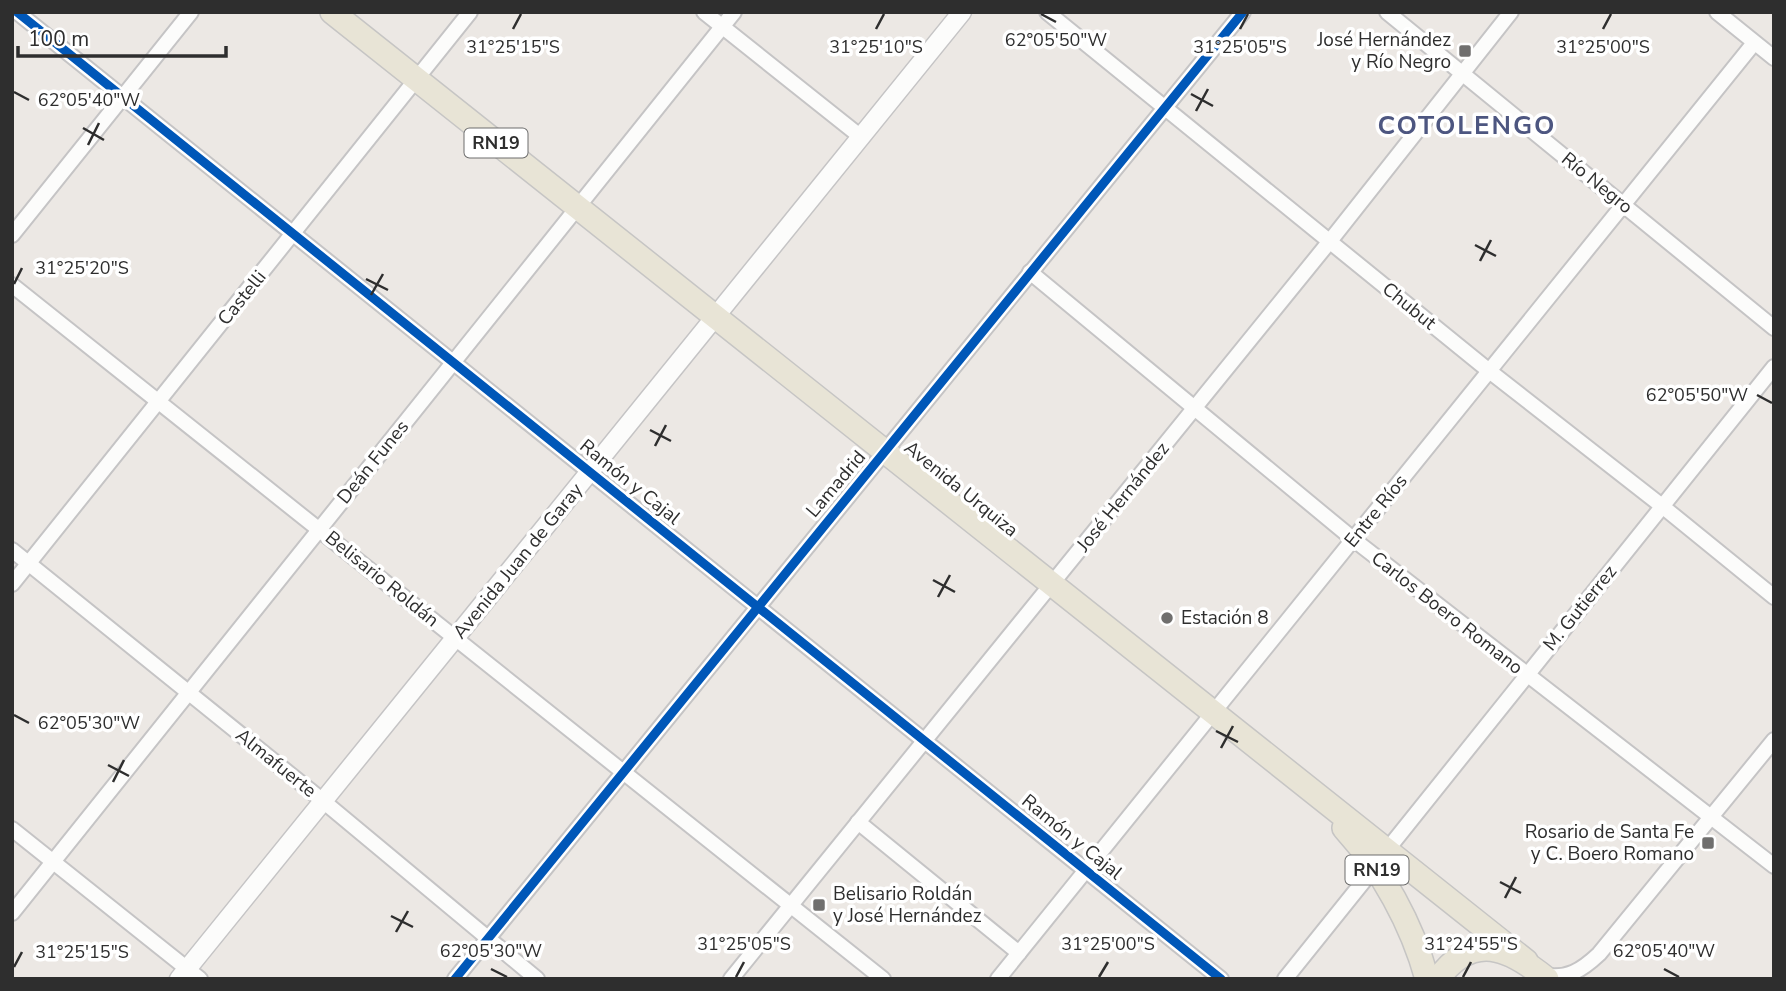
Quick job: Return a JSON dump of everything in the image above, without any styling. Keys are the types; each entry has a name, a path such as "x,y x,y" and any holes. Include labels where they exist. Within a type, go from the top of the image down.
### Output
{"main road":[{"name":"Avenida Urquiza","path":"332,12 1298,781 1381,858 1538,972"},
{"name":"Avenida Urquiza","path":"1381,858 1427,979"},
{"path":"1438,979 1456,960 1479,950 1493,948 1538,972"}],"street":[{"name":"Ramón y Cajal","path":"17,12 1221,979"},
{"path":"12,235 191,12"},
{"name":"Castelli","path":"12,583 470,12"},
{"path":"704,12 861,137"},
{"name":"Deán Funes","path":"12,913 734,12"},
{"name":"Avenida Juan de Garay","path":"189,975 323,801 962,12"},
{"name":"Chubut","path":"1047,12 1488,370 1774,597"},
{"name":"Lamadrid","path":"455,979 1243,12"},
{"name":"Río Negro","path":"1387,12 1774,328"},
{"name":"José Hernández","path":"731,979 1194,410 1511,12"},
{"path":"1717,12 1774,58"},
{"name":"Entre Ríos","path":"998,979 1754,43"},
{"name":"Carlos Boero Romano","path":"1030,272 1353,539 1774,866"},
{"name":"Belisario Roldán","path":"12,285 883,979"},
{"name":"M. Gutierrez","path":"1285,979 1774,367"},
{"name":"Almafuerte","path":"12,550 323,801 537,979"},
{"path":"1538,972 1564,977 1577,972 1599,954 1774,740"},
{"path":"858,822 1019,953"},
{"path":"12,829 189,975"},
{"path":"1587,979 1599,954"}],"cycle path":[{"path":"17,12 1221,979"},
{"path":"455,979 1243,12"}],"place":[{"name":"José Hernández y Río Negro","path":"1465,51"},
{"name":"Estación 8","path":"1167,618"},
{"name":"Rosario de Santa Fe y C. Boero Romano","path":"1708,843"},
{"name":"Belisario Roldán y José Hernández","path":"819,905"}],"district":[{"name":"COTOLENGO","path":"1467,125"}]}
